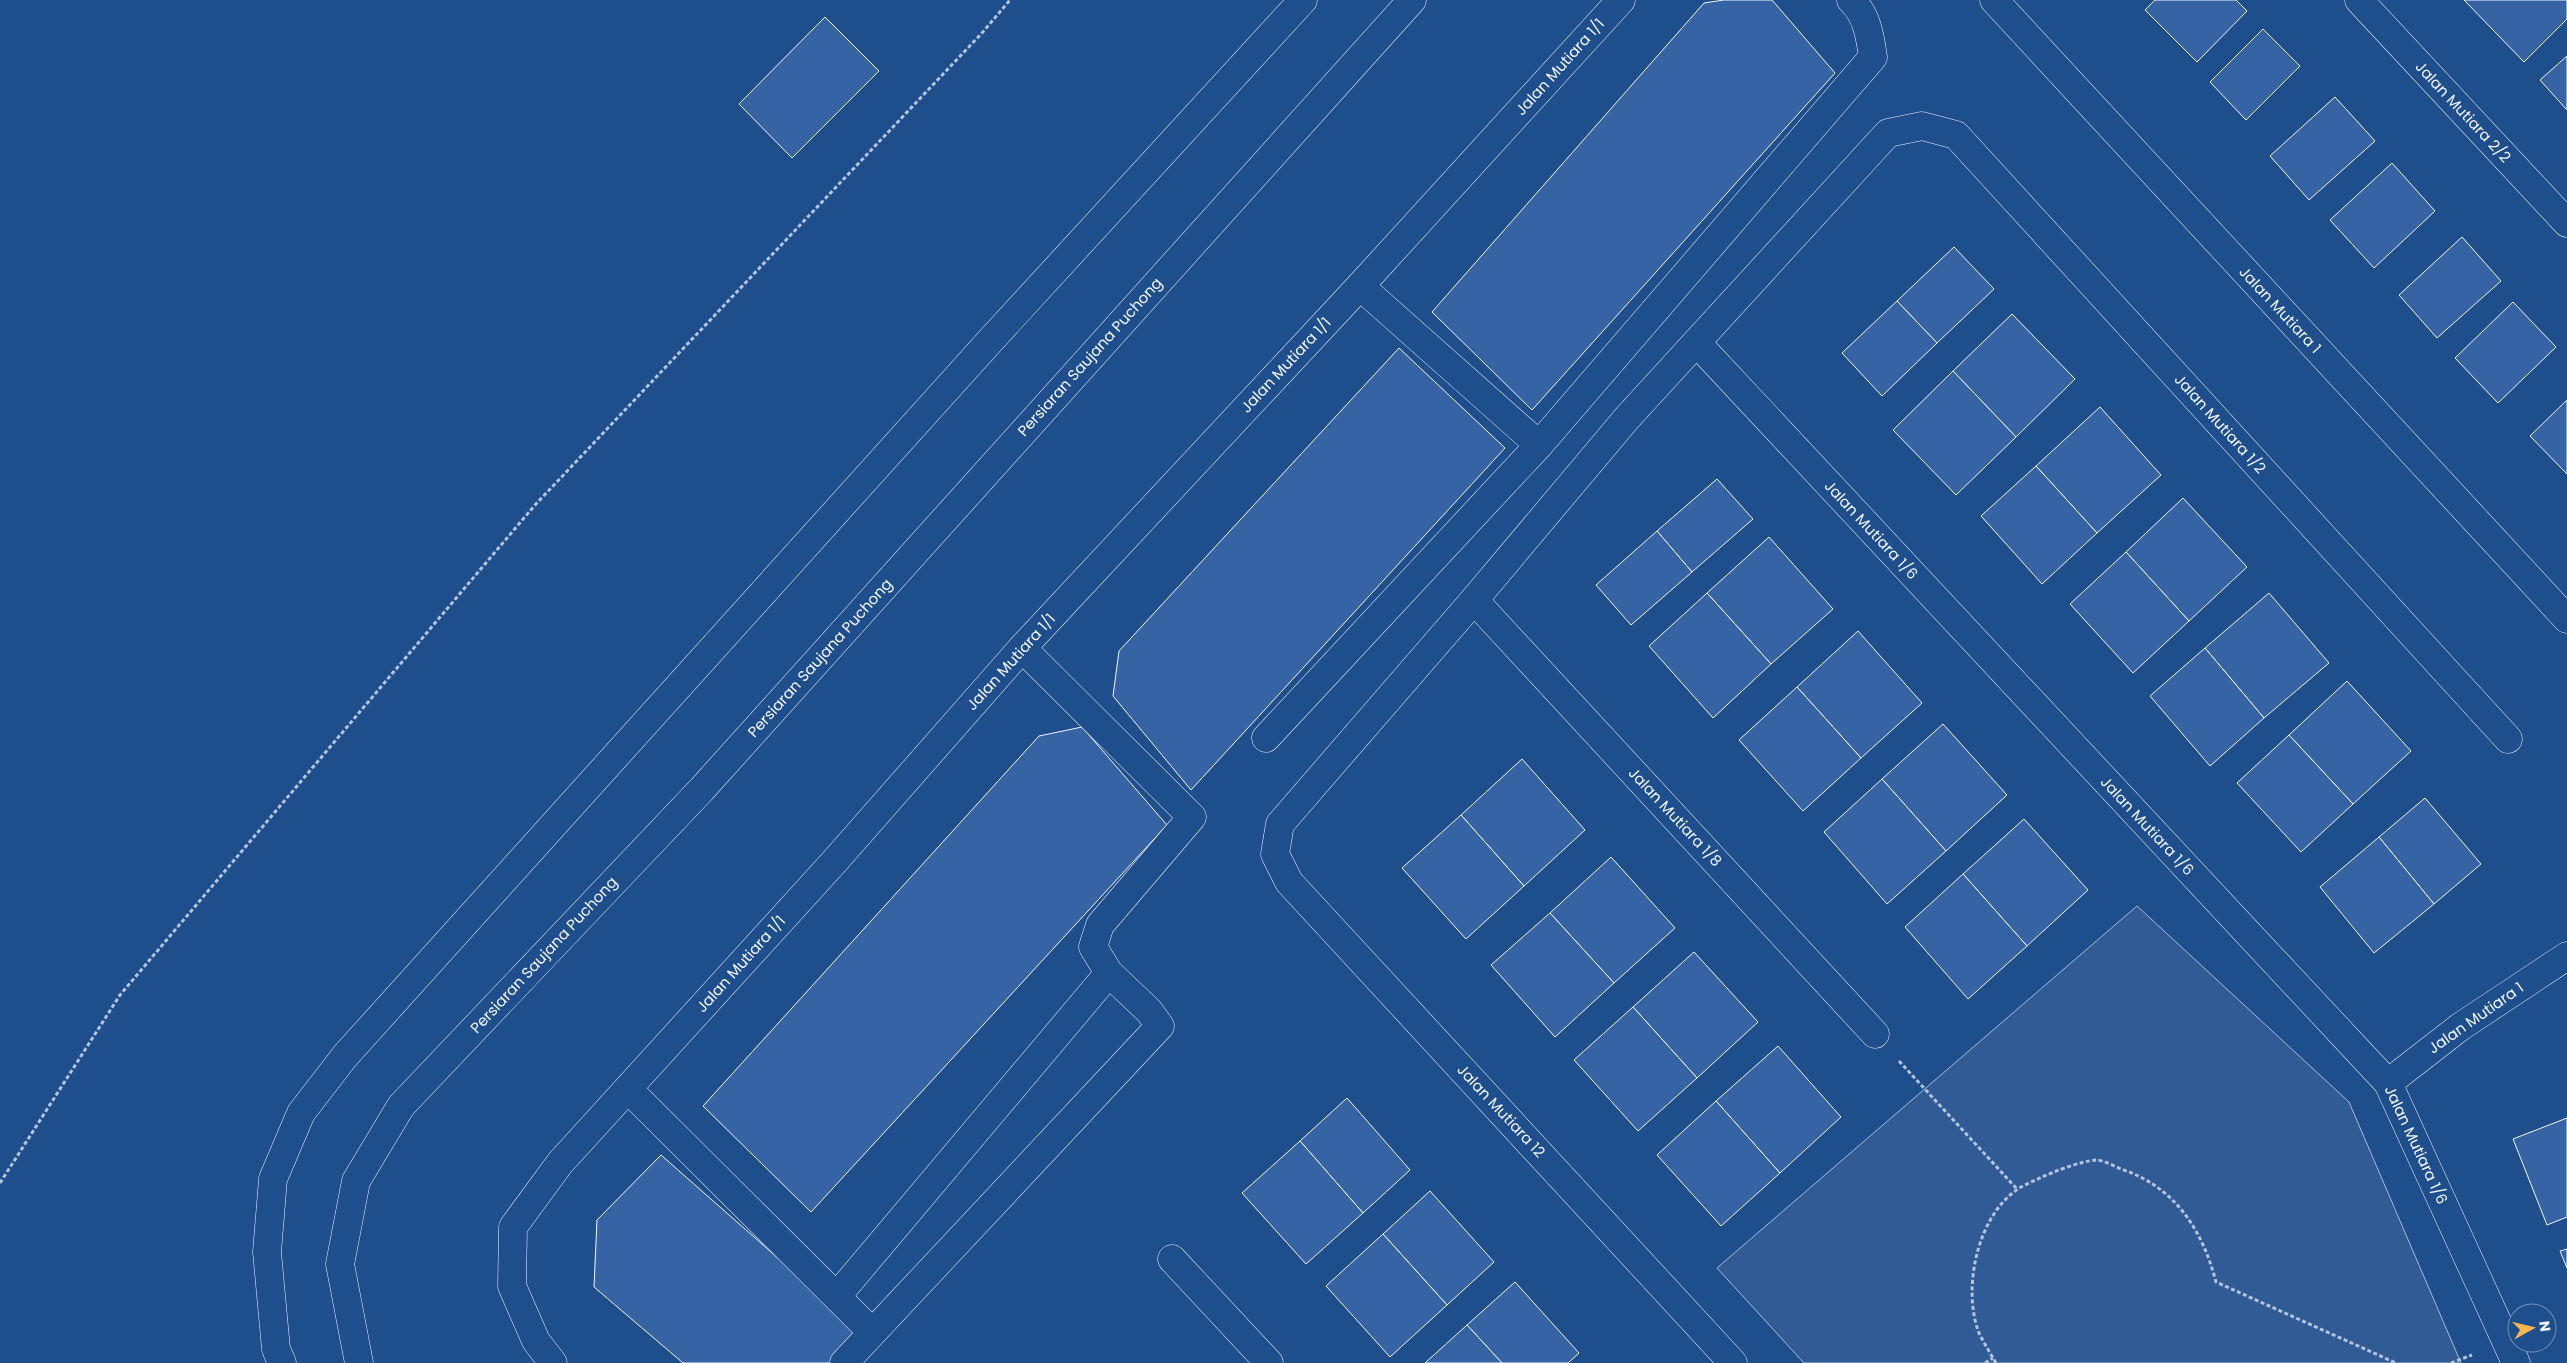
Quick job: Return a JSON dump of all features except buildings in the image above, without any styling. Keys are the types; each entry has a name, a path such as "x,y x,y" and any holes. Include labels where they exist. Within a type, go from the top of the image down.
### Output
{"street":[{"path":"282,1363 276,1350 267,1252 273,1179 301,1113 352,1049 990,341 1303,0"},
{"name":"Persiaran Saujana Puchong","path":"359,1363 340,1264 356,1181 401,1106 702,789 1412,0"},
{"name":"Jalan Mutiara 1/1","path":"553,1363 536,1341 512,1286 513,1227 560,1163 834,862 1022,648 1360,286 1621,0"},
{"path":"1266,738 1539,445 1873,57 1866,24 1860,8 1851,0"},
{"name":"Jalan Mutiara 1","path":"1994,0 2567,619"},
{"name":"Jalan Mutiara 2/2","path":"2359,0 2567,223"},
{"name":"Jalan Mutiara 1/2","path":"1697,343 1888,133 1922,126 1956,135 2508,739"},
{"path":"1360,286 1539,445"},
{"path":"1474,600 1627,418 1697,343"},
{"name":"Jalan Mutiara 1/6","path":"1697,343 2388,1083 2516,1363"},
{"name":"Jalan Mutiara 12","path":"1474,600 1280,824 1275,854 1289,882 1733,1363"},
{"name":"Jalan Mutiara 1/8","path":"1474,600 1875,1034"},
{"path":"844,1363 1160,1026 1149,1011 1109,972 1093,947 1100,925 1192,818 1022,648"},
{"name":"Jalan Mutiara 1","path":"2388,1083 2460,1027 2567,956"},
{"path":"837,1296 1109,972"},
{"path":"628,1089 872,1332"},
{"path":"1172,1259 1268,1363"}],"path":[{"path":"0,1183 120,995 535,505 982,33 1010,0"},
{"path":"1875,1034 2017,1190"},
{"path":"1996,1363 1979,1332 1972,1299 1978,1247 1993,1215 2017,1190 2053,1172 2097,1160 2138,1175 2170,1196 2191,1220 2208,1253 2216,1282 2396,1363"},
{"path":"1985,1363 1993,1358"}],"shaded area":[{"path":"2137,906 2349,1102 2461,1363 1804,1363 1717,1268"}]}
